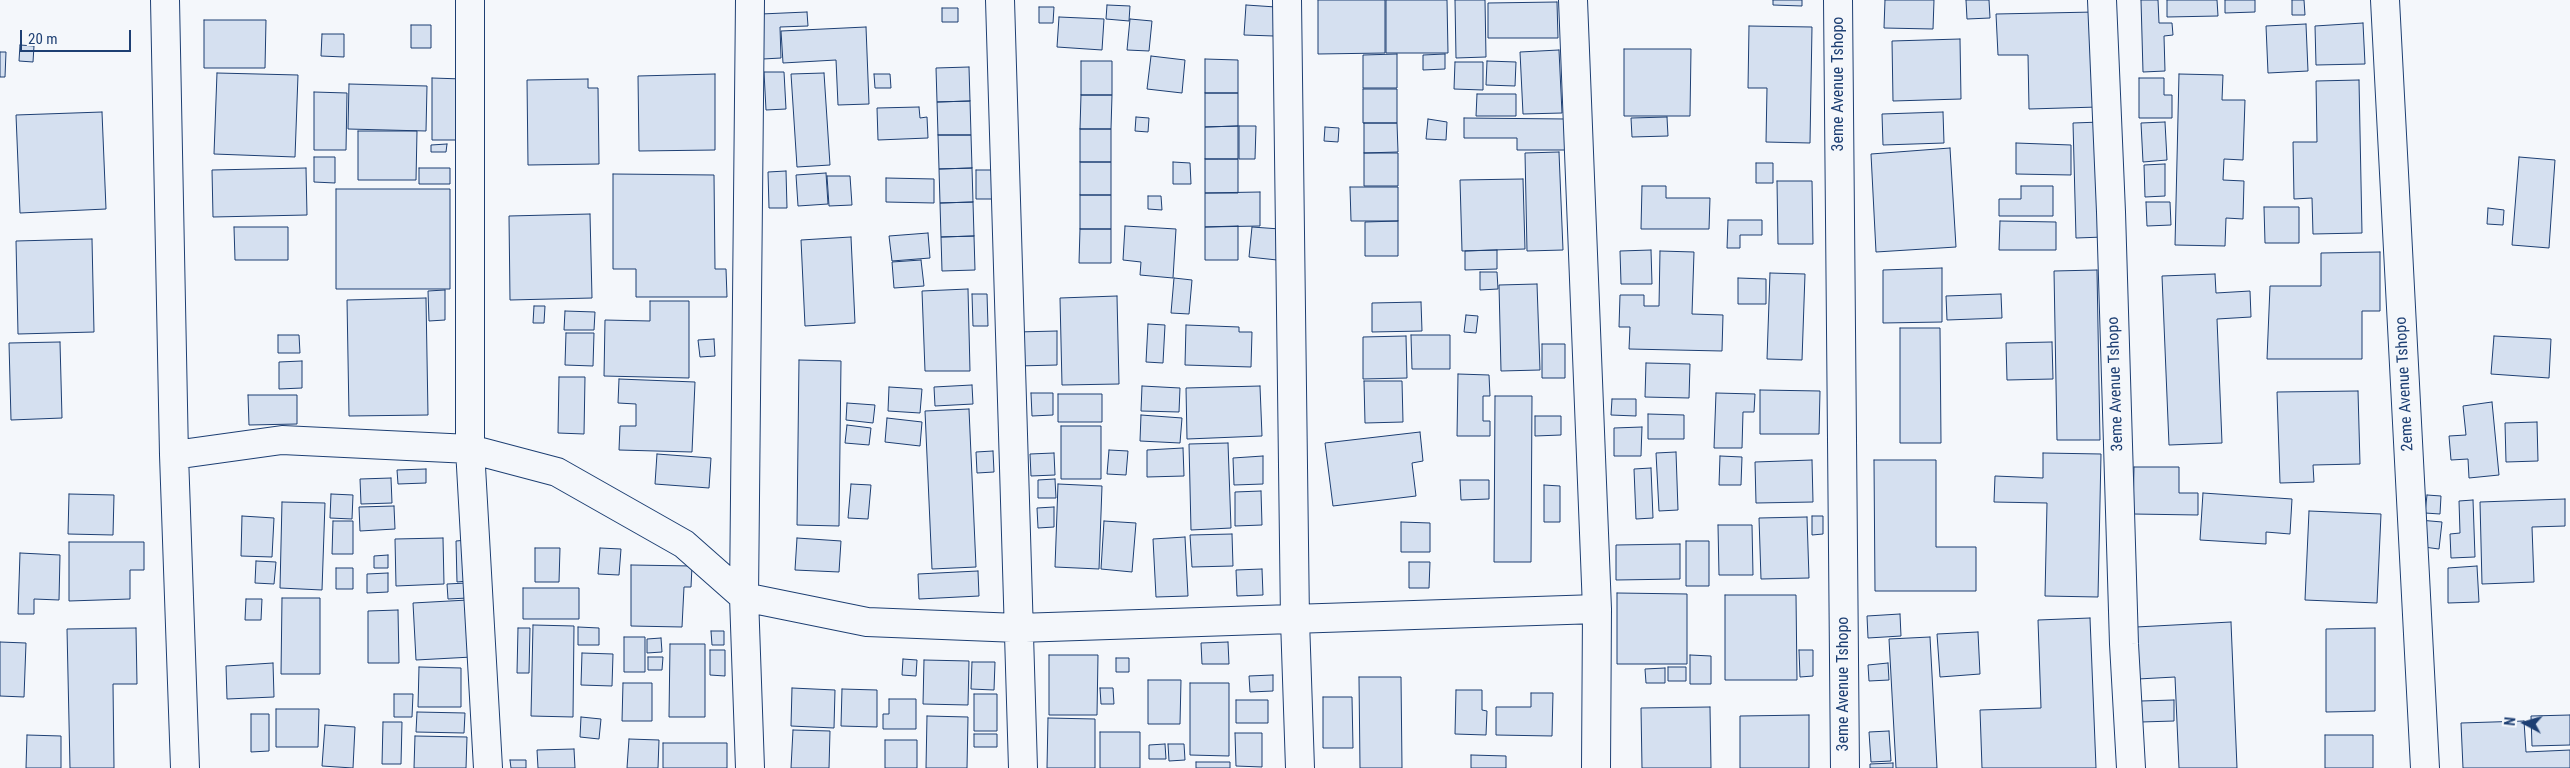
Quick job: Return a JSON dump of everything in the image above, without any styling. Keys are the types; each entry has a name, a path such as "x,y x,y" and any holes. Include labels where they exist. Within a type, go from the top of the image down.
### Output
{"street":[{"path":"165,0 174,455 185,768"},
{"path":"470,0 470,449 488,768"},
{"path":"750,0 744,597 750,768"},
{"path":"1000,0 1023,768"},
{"path":"1287,0 1295,620 1300,768"},
{"path":"1573,0 1597,609 1596,768"},
{"name":"3eme Avenue Tshopo","path":"1838,0 1845,768"},
{"name":"3eme Avenue Tshopo","path":"2102,0 2112,212 2124,644 2131,768"},
{"name":"2eme Avenue Tshopo","path":"2385,0 2425,768"},
{"path":"174,455 282,440 470,449 557,472 684,544 744,597 867,622 1018,628 1597,609"}],"building":[{"path":"1318,0 1385,0 1385,53 1318,54"},
{"path":"1386,0 1447,0 1448,53 1386,53"},
{"path":"1455,0 1485,0 1486,57 1456,58"},
{"path":"1773,0 1802,0 1802,6 1773,5"},
{"path":"1885,0 1934,0 1933,29 1884,28"},
{"path":"1966,0 1989,0 1990,18 1967,19"},
{"path":"2141,0 2158,0 2159,23 2172,23 2173,35 2164,36 2165,71 2143,72"},
{"path":"2167,0 2217,0 2218,16 2167,17"},
{"path":"2225,0 2255,0 2255,12 2225,13"},
{"path":"2292,0 2304,0 2305,15 2292,15"},
{"path":"1557,2 1558,38 1488,38 1488,3"},
{"path":"1107,5 1130,6 1129,21 1106,19"},
{"path":"1246,5 1276,7 1274,36 1244,35"},
{"path":"1039,7 1054,7 1053,23 1039,23"},
{"path":"942,8 958,8 958,22 942,22"},
{"path":"807,12 808,26 780,27 781,58 763,59 761,14"},
{"path":"2095,12 2098,107 2029,109 2028,55 1998,55 1996,14"},
{"path":"1059,17 1104,19 1102,50 1057,47"},
{"path":"1130,19 1152,21 1149,51 1127,50"},
{"path":"204,20 266,20 265,68 204,68"},
{"path":"2363,23 2365,64 2316,65 2315,26"},
{"path":"2306,24 2308,71 2268,73 2266,26"},
{"path":"411,25 431,25 431,48 411,48"},
{"path":"1749,26 1812,27 1810,143 1766,142 1767,88 1748,88"},
{"path":"866,27 869,104 838,105 836,60 783,63 781,31"},
{"path":"322,34 344,34 344,57 321,56"},
{"path":"1960,39 1961,99 1893,101 1892,41"},
{"path":"20,45 34,46 33,62 19,61"},
{"path":"1624,49 1691,49 1690,116 1624,116"},
{"path":"1559,50 1562,113 1523,114 1520,52"},
{"path":"0,52 6,52 5,77 0,77"},
{"path":"1397,54 1397,88 1363,88 1363,55"},
{"path":"1445,54 1445,69 1423,70 1423,55"},
{"path":"1151,56 1185,60 1182,93 1147,89"},
{"path":"1205,59 1238,60 1238,93 1205,93"},
{"path":"1081,61 1112,61 1112,95 1081,95"},
{"path":"1487,61 1516,62 1515,86 1486,85"},
{"path":"1455,62 1483,62 1483,90 1454,89"},
{"path":"969,67 970,101 937,102 936,68"},
{"path":"764,72 784,72 786,109 766,110"},
{"path":"217,73 298,75 295,157 214,154"},
{"path":"824,73 830,165 797,167 791,74"},
{"path":"715,74 715,150 639,151 638,76"},
{"path":"874,74 890,74 891,88 875,88"},
{"path":"2179,74 2223,75 2222,100 2245,100 2243,160 2224,159 2223,180 2244,181 2243,219 2226,218 2225,246 2175,245"},
{"path":"432,78 463,79 463,140 432,140"},
{"path":"2139,78 2164,78 2164,95 2172,95 2172,118 2139,118"},
{"path":"588,79 588,88 598,88 599,164 528,165 527,80"},
{"path":"2359,80 2362,233 2313,234 2312,198 2294,199 2293,142 2317,142 2316,81"},
{"path":"349,84 427,86 426,131 348,129"},
{"path":"1363,89 1397,89 1397,123 1363,123"},
{"path":"314,92 347,93 346,150 314,150"},
{"path":"1205,93 1238,93 1238,126 1205,127"},
{"path":"1477,94 1516,94 1516,116 1476,116"},
{"path":"1081,95 1112,95 1111,129 1080,129"},
{"path":"970,101 971,135 938,135 937,102"},
{"path":"919,107 920,118 927,117 928,138 878,140 877,108"},
{"path":"102,112 106,209 20,213 16,115"},
{"path":"1943,112 1944,143 1883,145 1882,114"},
{"path":"1136,117 1149,118 1148,132 1135,131"},
{"path":"1667,117 1668,136 1632,137 1631,118"},
{"path":"1464,118 1567,119 1567,150 1517,150 1517,138 1464,138"},
{"path":"1428,119 1447,122 1446,140 1426,139"},
{"path":"2101,122 2104,237 2076,238 2073,123"},
{"path":"2165,122 2167,160 2143,162 2141,123"},
{"path":"1364,123 1397,123 1398,152 1364,153"},
{"path":"1238,126 1238,159 1205,159 1205,127"},
{"path":"1239,126 1256,126 1255,159 1239,159"},
{"path":"1325,127 1339,128 1338,142 1324,141"},
{"path":"1080,129 1111,129 1111,162 1080,162"},
{"path":"358,131 417,131 416,180 358,180"},
{"path":"938,135 971,135 972,168 939,169"},
{"path":"2016,143 2071,145 2071,175 2016,174"},
{"path":"447,144 446,152 431,152 431,145"},
{"path":"1950,148 1956,247 1876,252 1871,154"},
{"path":"1559,152 1563,250 1527,251 1525,153"},
{"path":"1364,153 1398,153 1398,186 1364,186"},
{"path":"314,157 335,157 335,183 314,182"},
{"path":"2519,157 2555,160 2549,248 2512,245"},
{"path":"1205,159 1238,159 1238,193 1205,193"},
{"path":"1080,162 1111,162 1111,195 1080,195"},
{"path":"1173,162 1190,163 1191,184 1173,184"},
{"path":"1756,163 1773,163 1773,183 1756,183"},
{"path":"2165,164 2165,196 2145,197 2144,165"},
{"path":"306,168 307,215 213,217 212,170"},
{"path":"419,168 450,168 450,184 419,184"},
{"path":"972,168 973,202 940,203 939,169"},
{"path":"976,170 998,170 997,199 976,199"},
{"path":"786,171 787,208 769,208 768,172"},
{"path":"826,173 828,204 798,206 796,175"},
{"path":"613,174 714,175 715,269 726,269 727,297 636,297 636,269 613,269"},
{"path":"827,176 850,176 852,205 829,206"},
{"path":"886,178 934,179 934,203 886,202"},
{"path":"1523,179 1525,249 1462,251 1460,180"},
{"path":"1777,181 1812,181 1813,244 1778,244"},
{"path":"1642,186 1666,186 1666,198 1710,198 1709,229 1641,229"},
{"path":"2021,186 2053,186 2053,216 1999,216 1999,199 2021,199"},
{"path":"1350,187 1398,187 1398,221 1351,221"},
{"path":"336,189 450,189 450,289 336,289"},
{"path":"1260,192 1260,226 1205,227 1205,193"},
{"path":"1080,195 1111,195 1111,229 1080,229"},
{"path":"1148,196 1161,196 1162,210 1148,209"},
{"path":"973,202 974,236 941,237 940,203"},
{"path":"2146,202 2170,202 2171,225 2147,226"},
{"path":"2264,207 2299,207 2299,243 2265,243"},
{"path":"2488,208 2504,210 2503,225 2487,224"},
{"path":"590,214 592,298 510,300 509,216"},
{"path":"1728,220 1762,220 1762,235 1740,235 1740,248 1727,248"},
{"path":"1398,221 1398,256 1365,256 1365,222"},
{"path":"2000,221 2056,222 2056,250 1999,250"},
{"path":"1125,226 1176,229 1173,278 1140,275 1141,262 1123,260"},
{"path":"1238,226 1238,260 1205,260 1205,227"},
{"path":"234,227 288,227 288,260 235,260"},
{"path":"1252,227 1280,229 1277,260 1249,257"},
{"path":"1080,229 1111,229 1111,263 1079,263"},
{"path":"928,233 930,258 892,261 889,236"},
{"path":"974,236 975,270 942,271 941,237"},
{"path":"851,237 855,323 805,326 801,240"},
{"path":"92,239 94,332 18,334 16,241"},
{"path":"1497,250 1497,269 1465,270 1465,251"},
{"path":"1651,250 1652,284 1621,284 1620,251"},
{"path":"1660,251 1694,252 1692,314 1723,315 1722,351 1629,349 1630,327 1619,327 1620,295 1644,295 1644,306 1659,306"},
{"path":"2380,252 2380,311 2362,311 2362,359 2267,359 2270,286 2321,286 2321,253"},
{"path":"921,260 924,286 894,288 892,262"},
{"path":"1942,268 1942,322 1883,323 1883,270"},
{"path":"2097,270 2100,440 2057,440 2054,271"},
{"path":"1480,272 1497,272 1498,289 1480,290"},
{"path":"1770,273 1805,274 1802,360 1767,359"},
{"path":"2215,274 2216,293 2250,291 2251,317 2217,319 2222,443 2169,445 2162,276"},
{"path":"1174,278 1192,280 1189,314 1171,313"},
{"path":"1738,278 1766,279 1766,304 1738,304"},
{"path":"1537,284 1540,370 1501,371 1499,285"},
{"path":"968,289 970,371 925,371 922,291"},
{"path":"445,290 445,320 429,321 428,291"},
{"path":"972,294 987,294 988,326 973,326"},
{"path":"2001,294 2002,318 1947,320 1946,296"},
{"path":"1117,296 1119,384 1062,385 1060,298"},
{"path":"426,298 428,415 349,416 347,300"},
{"path":"650,301 689,301 689,378 604,376 605,320 650,321"},
{"path":"1421,302 1422,331 1372,332 1372,303"},
{"path":"534,306 545,306 544,323 533,323"},
{"path":"565,311 595,312 594,330 564,330"},
{"path":"1466,315 1478,316 1476,333 1464,332"},
{"path":"1148,324 1165,325 1163,363 1146,362"},
{"path":"1186,325 1239,327 1239,332 1252,332 1251,367 1185,365"},
{"path":"1900,328 1940,328 1941,443 1900,443"},
{"path":"1057,331 1057,365 1018,366 1017,332"},
{"path":"566,333 594,333 593,366 565,365"},
{"path":"278,335 299,335 300,353 278,353"},
{"path":"1411,335 1450,335 1450,369 1412,369"},
{"path":"1406,336 1407,378 1363,379 1363,337"},
{"path":"2494,336 2551,339 2549,378 2491,374"},
{"path":"714,339 715,356 700,357 698,340"},
{"path":"60,342 62,418 11,420 9,343"},
{"path":"2052,342 2053,379 2007,380 2006,343"},
{"path":"1542,344 1565,344 1565,378 1542,378"},
{"path":"799,360 841,361 839,526 797,525"},
{"path":"302,361 302,388 279,389 279,362"},
{"path":"1646,363 1690,364 1689,398 1645,397"},
{"path":"1458,374 1489,375 1490,396 1483,396 1483,421 1490,421 1490,436 1457,436"},
{"path":"559,377 585,377 584,434 558,433"},
{"path":"619,379 695,382 692,452 619,450 620,426 636,426 636,404 618,403"},
{"path":"1364,381 1402,381 1403,422 1365,423"},
{"path":"972,385 973,404 935,406 934,387"},
{"path":"1142,386 1180,388 1179,412 1141,411"},
{"path":"1260,386 1262,436 1187,439 1186,388"},
{"path":"889,387 922,389 920,413 888,411"},
{"path":"1760,390 1820,391 1819,434 1760,434"},
{"path":"2358,391 2360,464 2313,465 2314,482 2280,483 2277,392"},
{"path":"1031,393 1053,393 1053,415 1032,416"},
{"path":"1716,393 1755,394 1754,412 1743,412 1742,448 1714,448"},
{"path":"1058,394 1102,394 1102,422 1058,422"},
{"path":"248,395 297,395 297,424 249,425"},
{"path":"1495,396 1532,396 1531,562 1494,562"},
{"path":"1612,399 1636,399 1636,416 1611,415"},
{"path":"2492,402 2499,475 2469,478 2468,459 2451,460 2449,436 2466,435 2463,406"},
{"path":"847,403 875,405 873,423 846,420"},
{"path":"969,409 976,567 932,569 925,411"},
{"path":"1648,414 1684,415 1684,439 1648,439"},
{"path":"1141,415 1182,418 1180,443 1140,441"},
{"path":"1535,416 1561,416 1561,435 1535,436"},
{"path":"887,418 922,422 920,446 885,442"},
{"path":"2537,422 2538,461 2506,462 2505,423"},
{"path":"847,425 871,428 869,445 845,443"},
{"path":"1061,426 1101,426 1101,479 1061,479"},
{"path":"1642,427 1641,456 1614,456 1614,428"},
{"path":"1420,432 1423,461 1412,463 1416,496 1333,506 1325,443"},
{"path":"1228,443 1231,528 1191,530 1189,444"},
{"path":"1183,448 1184,476 1147,477 1147,450"},
{"path":"1109,450 1128,451 1126,475 1107,474"},
{"path":"993,451 994,472 977,473 976,452"},
{"path":"1676,452 1678,510 1659,511 1656,453"},
{"path":"1054,453 1055,475 1031,476 1030,454"},
{"path":"2043,453 2101,454 2098,597 2045,596 2047,503 1994,502 1995,476 2043,478"},
{"path":"657,454 711,458 709,488 655,484"},
{"path":"1263,456 1263,484 1234,485 1233,458"},
{"path":"1720,456 1742,457 1741,485 1719,485"},
{"path":"1812,460 1813,502 1756,503 1755,462"},
{"path":"1874,460 1936,460 1936,547 1976,547 1976,591 1875,591"},
{"path":"2134,467 2179,467 2179,493 2198,493 2198,515 2133,514"},
{"path":"1651,468 1653,518 1636,519 1634,469"},
{"path":"426,469 426,483 398,484 397,470"},
{"path":"391,478 392,503 361,504 360,479"},
{"path":"1055,479 1056,498 1038,498 1038,480"},
{"path":"1460,480 1489,480 1489,499 1461,500"},
{"path":"851,484 871,485 868,519 848,518"},
{"path":"1058,484 1102,486 1099,569 1055,567"},
{"path":"1544,485 1560,486 1560,522 1544,522"},
{"path":"1261,491 1262,525 1235,526 1235,492"},
{"path":"2203,493 2292,499 2290,534 2266,532 2266,544 2200,540"},
{"path":"69,494 114,495 113,535 68,534"},
{"path":"331,494 353,495 352,519 330,518"},
{"path":"2427,495 2441,496 2440,514 2425,513"},
{"path":"2565,499 2565,526 2532,527 2534,582 2482,584 2480,502"},
{"path":"2473,500 2475,557 2451,558 2450,534 2460,533 2459,501"},
{"path":"282,502 325,503 322,590 280,588"},
{"path":"394,506 395,529 360,531 359,507"},
{"path":"1054,507 1054,527 1038,528 1037,508"},
{"path":"2309,511 2381,514 2377,603 2305,600"},
{"path":"242,516 274,518 272,557 241,556"},
{"path":"1812,516 1823,516 1823,534 1812,535"},
{"path":"1807,517 1809,578 1761,579 1759,518"},
{"path":"2419,520 2442,522 2439,549 2416,546"},
{"path":"333,521 353,521 353,554 332,554"},
{"path":"1104,521 1136,523 1132,572 1101,569"},
{"path":"1401,522 1430,523 1430,552 1401,552"},
{"path":"1718,525 1752,525 1753,575 1719,575"},
{"path":"1232,534 1233,566 1192,567 1190,535"},
{"path":"1185,537 1188,596 1156,597 1153,539"},
{"path":"443,538 444,584 396,586 395,539"},
{"path":"797,538 841,541 839,572 795,570"},
{"path":"467,540 468,581 457,582 456,541"},
{"path":"1686,541 1709,541 1709,586 1686,586"},
{"path":"69,542 144,542 144,570 130,570 130,599 69,601"},
{"path":"1680,544 1680,579 1616,580 1616,545"},
{"path":"535,548 560,548 559,582 535,582"},
{"path":"600,548 621,549 619,575 598,574"},
{"path":"20,553 60,555 59,600 34,599 34,614 18,614"},
{"path":"388,555 388,568 374,568 374,556"},
{"path":"256,561 276,562 274,584 255,583"},
{"path":"1409,562 1430,562 1429,588 1409,588"},
{"path":"631,565 692,566 691,587 684,587 682,627 631,626"},
{"path":"2477,566 2479,602 2448,603 2448,568"},
{"path":"336,568 353,568 353,589 336,589"},
{"path":"1262,569 1263,595 1237,596 1236,570"},
{"path":"978,571 979,596 919,599 918,574"},
{"path":"388,573 388,592 367,593 367,574"},
{"path":"467,583 468,598 448,599 447,584"},
{"path":"523,588 579,588 579,619 523,619"},
{"path":"1617,593 1687,594 1687,664 1617,664"},
{"path":"1725,595 1796,595 1797,680 1725,680"},
{"path":"282,598 320,598 320,674 281,674"},
{"path":"246,599 262,599 261,620 245,620"},
{"path":"468,600 472,657 416,660 413,603"},
{"path":"398,610 399,663 368,663 368,611"},
{"path":"1900,614 1901,636 1868,638 1867,616"},
{"path":"2090,618 2096,768 1982,768 1980,710 2041,708 2038,620"},
{"path":"2231,622 2237,768 2179,768 2175,677 2138,679 2136,627"},
{"path":"533,625 574,626 573,717 531,716"},
{"path":"578,627 599,628 599,645 578,645"},
{"path":"136,628 137,684 113,684 114,768 70,768 67,629"},
{"path":"518,628 530,628 529,673 517,673"},
{"path":"2375,628 2375,711 2326,712 2326,629"},
{"path":"711,631 724,631 724,645 712,645"},
{"path":"1978,632 1980,674 1940,677 1937,634"},
{"path":"624,637 645,637 645,672 624,672"},
{"path":"1930,637 1937,768 1896,768 1889,639"},
{"path":"661,638 662,652 647,653 647,639"},
{"path":"0,642 26,643 24,697 0,696"},
{"path":"1228,642 1229,664 1202,664 1201,643"},
{"path":"670,644 705,644 705,717 669,717"},
{"path":"710,650 725,650 725,676 710,675"},
{"path":"1799,650 1813,650 1813,676 1800,677"},
{"path":"582,653 613,654 612,686 581,685"},
{"path":"1049,655 1098,655 1097,715 1049,715"},
{"path":"1690,655 1711,656 1711,684 1690,684"},
{"path":"648,657 663,657 662,670 648,670"},
{"path":"1116,658 1129,658 1129,672 1116,672"},
{"path":"903,659 917,660 916,676 902,675"},
{"path":"924,660 969,661 968,705 923,704"},
{"path":"972,662 995,662 994,690 971,689"},
{"path":"273,663 274,697 227,699 226,666"},
{"path":"1888,663 1889,680 1869,681 1868,665"},
{"path":"419,667 461,668 461,707 418,707"},
{"path":"1668,667 1686,667 1686,681 1668,681"},
{"path":"1665,668 1665,683 1646,683 1645,669"},
{"path":"1273,675 1273,691 1250,692 1249,676"},
{"path":"1359,677 1401,677 1402,768 1360,768"},
{"path":"1148,680 1181,680 1180,724 1148,724"},
{"path":"623,683 652,683 652,721 622,721"},
{"path":"1190,683 1229,683 1229,756 1190,755"},
{"path":"792,688 835,690 834,728 791,726"},
{"path":"1100,688 1113,688 1114,704 1101,704"},
{"path":"842,689 877,690 877,727 841,726"},
{"path":"1456,690 1482,690 1482,710 1487,711 1486,735 1455,734"},
{"path":"1531,693 1553,693 1552,736 1496,735 1496,707 1531,707"},
{"path":"394,694 413,694 412,717 394,717"},
{"path":"974,694 997,694 997,731 974,731"},
{"path":"1323,697 1352,697 1353,748 1323,748"},
{"path":"889,699 916,699 916,729 883,729 883,714 889,714"},
{"path":"1236,700 1268,700 1268,723 1236,723"},
{"path":"2174,700 2174,721 2141,722 2141,701"},
{"path":"1710,707 1711,768 1642,768 1641,708"},
{"path":"276,709 319,709 318,747 276,747"},
{"path":"417,712 465,713 464,733 416,732"},
{"path":"251,714 269,714 269,751 251,752"},
{"path":"1809,715 1809,768 1740,768 1740,716"},
{"path":"2570,715 2570,745 2532,746 2531,716"},
{"path":"927,716 968,717 967,768 926,768"},
{"path":"581,717 601,719 599,739 580,737"},
{"path":"1048,718 1095,719 1095,768 1047,768"},
{"path":"2524,721 2526,752 2570,750 2570,768 2463,768 2461,723"},
{"path":"383,722 402,722 401,764 382,764"},
{"path":"325,725 355,727 353,768 322,766"},
{"path":"793,730 830,731 829,768 791,768"},
{"path":"1889,731 1891,761 1871,762 1869,732"},
{"path":"1100,732 1140,732 1140,768 1100,768"},
{"path":"1235,733 1262,733 1262,767 1236,766"},
{"path":"974,734 997,734 997,747 974,747"},
{"path":"27,735 61,736 61,768 26,768"},
{"path":"2325,735 2373,735 2373,768 2325,768"},
{"path":"415,736 467,737 466,768 414,768"},
{"path":"629,739 659,740 658,768 627,768"},
{"path":"885,740 917,740 917,768 885,768"},
{"path":"663,743 727,743 727,768 663,768"},
{"path":"1165,744 1166,759 1149,759 1149,745"},
{"path":"1168,744 1184,744 1185,760 1169,761"},
{"path":"574,749 575,768 538,768 537,750"},
{"path":"1471,755 1506,756 1506,768 1471,768"},
{"path":"510,760 526,760 526,768 511,768"},
{"path":"1196,762 1230,762 1230,768 1196,768"},
{"path":"1893,763 1893,768 1870,768 1870,764"}]}
